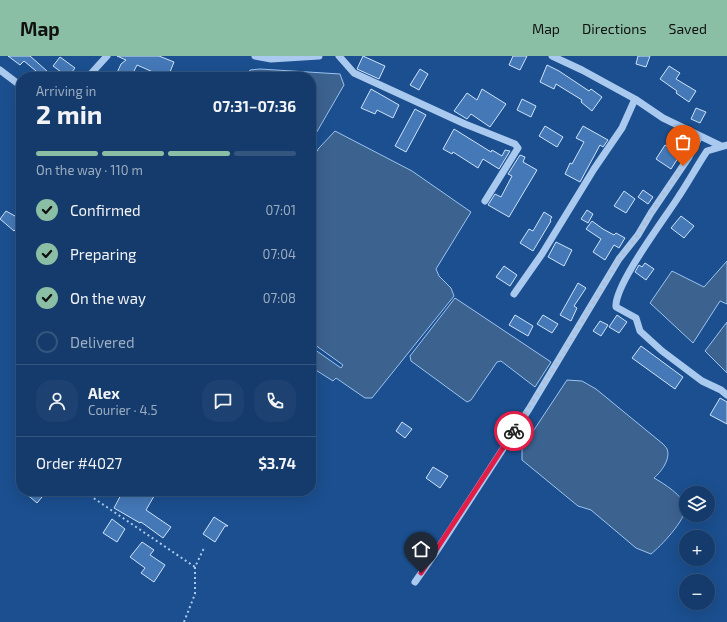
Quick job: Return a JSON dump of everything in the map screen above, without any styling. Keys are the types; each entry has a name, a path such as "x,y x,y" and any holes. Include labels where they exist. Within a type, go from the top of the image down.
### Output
{"street":[{"path":"93,72 107,56"},
{"path":"255,56 271,59 319,56"},
{"path":"339,56 354,73 466,124 515,144 518,148 485,201"},
{"path":"552,56 582,70 634,99 663,118 721,146 727,145"},
{"path":"0,70 16,82"},
{"path":"514,294 542,254 594,169 622,128 634,99"},
{"path":"415,582 528,409 592,307 619,259 638,235 689,157 700,136"},
{"path":"727,145 707,152 631,270 617,296 616,302 616,306 636,318 640,331 662,351 702,381 721,390 727,395"}],"path":[{"path":"91,496 195,567"},
{"path":"184,622 195,594 195,567 204,548"}],"water":[{"path":"260,69 308,72 249,72 250,70"},
{"path":"316,72 340,74 344,85 316,133"},
{"path":"335,131 412,171 471,212 436,269 439,276 451,288 454,296 372,398 365,398 336,378 333,381 316,370 316,350 341,368 343,365 316,346 316,152"},
{"path":"727,261 727,304 720,301 693,343 650,303 672,271 704,287"},
{"path":"455,298 551,362 535,387 501,361 497,362 471,400 467,402 411,361 410,356"},
{"path":"727,322 727,373 705,351"},
{"path":"567,380 582,381 596,389 663,444 667,449 668,457 660,472 654,478 679,496 679,522 672,532 651,554 636,548 591,510 578,506 522,460 522,448"}],"building":[{"path":"8,56 30,56 47,71 37,72 24,61 20,65"},
{"path":"117,56 159,56 174,62 170,72 153,72 137,65 134,72 117,72 121,64 126,60"},
{"path":"363,56 385,66 379,79 357,69"},
{"path":"513,56 527,56 520,70 509,65"},
{"path":"638,56 650,56 646,67 636,64"},
{"path":"60,57 75,68 72,72 61,72 53,66"},
{"path":"547,65 559,71 589,91 591,89 602,97 592,111 581,102 582,100 556,84 554,89 540,82"},
{"path":"669,66 680,73 676,79 696,91 689,102 660,79"},
{"path":"420,69 428,74 419,90 410,85"},
{"path":"371,89 399,105 393,118 377,110 375,114 361,108"},
{"path":"482,89 506,104 490,127 471,114 467,119 454,111 467,93 477,100"},
{"path":"522,99 536,106 531,117 517,110"},
{"path":"696,108 706,112 700,123 691,119"},
{"path":"415,109 426,115 406,152 395,146"},
{"path":"545,126 563,137 557,147 539,136"},
{"path":"583,126 608,140 603,147 600,145 580,182 565,174 570,163 572,164 584,142 576,138"},
{"path":"454,129 491,152 492,150 502,156 505,150 510,151 499,169 483,159 478,168 453,152 452,154 443,149"},
{"path":"665,145 680,155 671,169 656,159"},
{"path":"520,155 525,157 523,162 537,170 509,217 488,205 495,194 501,197 512,176 508,174"},
{"path":"643,190 653,197 648,204 638,197"},
{"path":"624,191 635,199 626,213 614,206"},
{"path":"587,210 593,214 588,223 581,219"},
{"path":"6,211 15,216 16,229 14,231 0,219"},
{"path":"544,212 552,217 550,220 551,221 533,251 520,243 529,229 533,231"},
{"path":"681,216 694,226 684,238 671,228"},
{"path":"592,221 614,235 616,233 625,238 619,248 614,245 605,260 593,252 601,239 586,229"},
{"path":"556,242 572,250 564,266 548,257"},
{"path":"645,263 654,269 646,280 635,272 639,265 642,267"},
{"path":"504,266 517,275 510,286 496,277"},
{"path":"578,283 586,288 574,306 577,308 571,321 560,315"},
{"path":"515,315 533,326 528,336 509,325"},
{"path":"543,315 558,324 552,333 537,324"},
{"path":"617,315 627,322 619,333 609,327"},
{"path":"600,321 608,325 601,336 593,331"},
{"path":"641,346 683,377 675,389 632,358"},
{"path":"720,398 727,402 727,424 710,415"},
{"path":"402,422 412,429 405,438 396,431"},
{"path":"433,467 448,476 440,488 426,478"},
{"path":"29,496 43,496 37,503"},
{"path":"120,496 154,496 146,510 171,527 163,538 141,522 140,523 114,508"},
{"path":"214,517 228,526 225,526 215,542 203,534"},
{"path":"112,519 125,529 117,542 103,533"},
{"path":"415,539 429,552 420,561 406,548"},
{"path":"142,542 154,550 150,555 165,565 154,582 141,573 145,568 130,557"}],"way so far":[{"path":"514,431 596,300 619,259 638,235 683,166"}],"route":[{"path":"421,573 514,431"}]}
